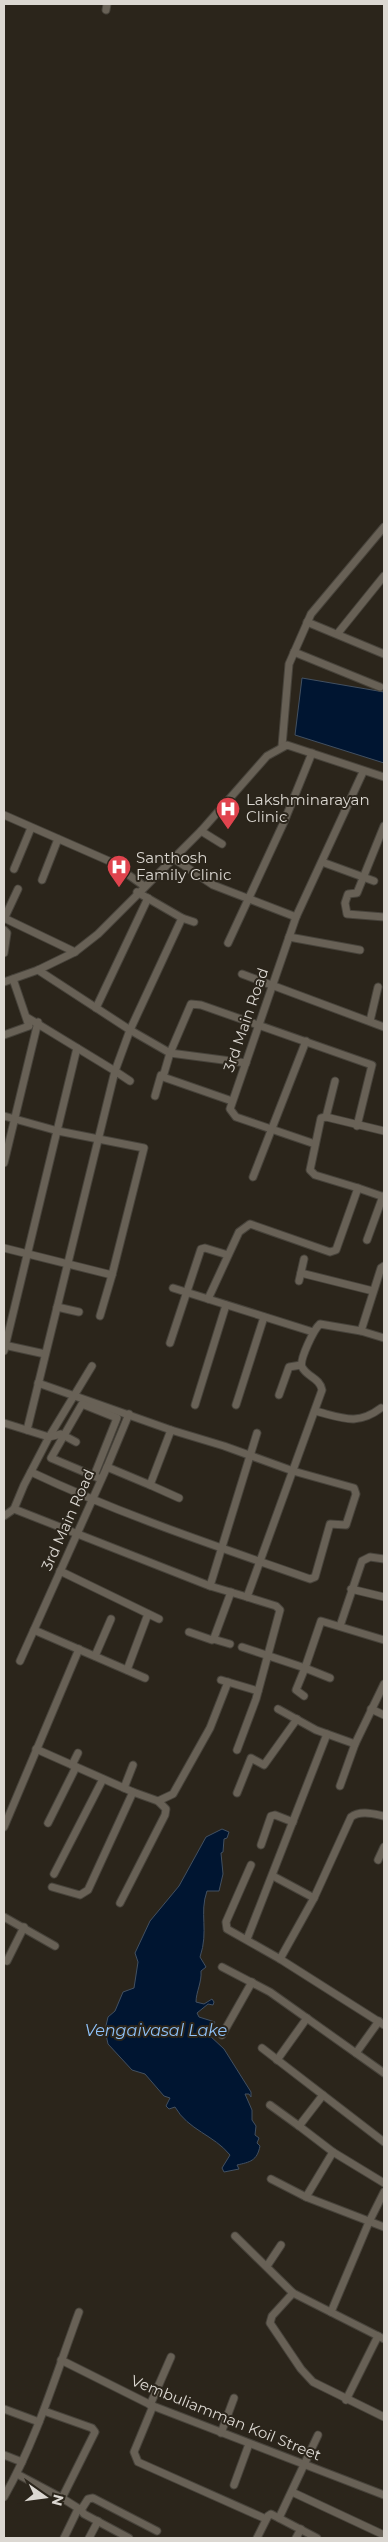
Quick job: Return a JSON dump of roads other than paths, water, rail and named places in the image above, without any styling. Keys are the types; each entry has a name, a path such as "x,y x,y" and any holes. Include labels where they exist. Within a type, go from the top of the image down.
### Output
{"street":[{"path":"282,746 287,676 306,622 384,527"},
{"path":"338,633 384,576"},
{"path":"306,622 338,633 384,654"},
{"path":"294,652 380,687"},
{"path":"4,981 38,970 75,952 98,934 137,892 201,831 267,756 282,746 287,745 363,772 384,777"},
{"path":"228,943 312,754"},
{"name":"3rd Main Road","path":"232,1101 296,917 363,772"},
{"path":"4,817 109,861 144,886"},
{"path":"384,826 357,893 348,894 345,912 384,917"},
{"path":"14,869 31,828"},
{"path":"201,831 222,844"},
{"path":"42,880 58,839"},
{"path":"173,858 204,880 248,900 296,917"},
{"path":"322,862 374,882"},
{"path":"18,889 4,919 75,952"},
{"path":"137,892 182,918 194,922"},
{"path":"96,1008 148,898"},
{"path":"27,1430 115,1071 130,1030 182,918"},
{"path":"4,930 7,933 4,952"},
{"path":"289,937 360,950"},
{"path":"38,970 130,1030 170,1053 246,1063"},
{"path":"242,974 384,1027"},
{"path":"13,979 28,1022 35,1032"},
{"path":"370,1021 378,987"},
{"path":"155,1096 159,1074 191,1004 201,1005 260,1024 372,1065 357,1126"},
{"path":"4,1034 28,1022 38,1022 130,1081"},
{"path":"4,1163 38,1022"},
{"path":"253,1177 306,1041"},
{"path":"45,1354 4,1347 77,1048"},
{"path":"159,1074 232,1101 230,1109 233,1114 315,1144"},
{"path":"326,1117 335,1081"},
{"path":"4,1116 58,1131 144,1148 100,1316"},
{"path":"367,1240 383,1197 313,1174 310,1167 320,1120 326,1117 384,1131"},
{"path":"208,1299 238,1232 250,1224 330,1252 336,1250 358,1188"},
{"path":"4,1248 112,1275"},
{"path":"170,1343 201,1249 205,1248 228,1255"},
{"path":"299,1281 304,1259"},
{"path":"361,1331 381,1268 384,1266"},
{"path":"301,1273 374,1291"},
{"path":"173,1288 313,1332"},
{"path":"194,1405 226,1305"},
{"path":"57,1307 79,1312"},
{"path":"236,1404 264,1317"},
{"path":"301,1366 313,1332 317,1326 324,1323 384,1338"},
{"path":"4,1516 14,1509 49,1437 77,1394 92,1366"},
{"path":"278,1395 289,1368 301,1366"},
{"path":"248,1597 322,1390 321,1385 301,1366"},
{"path":"31,1472 90,1500 221,1549 314,1578 330,1524 334,1522 345,1526 347,1524 356,1494 354,1488 249,1457 224,1446 171,1430 77,1394 38,1383"},
{"path":"82,1404 117,1418 97,1477 52,1458 63,1435 82,1404"},
{"path":"315,1412 354,1420 370,1416 381,1408"},
{"path":"107,1467 129,1414"},
{"path":"4,1423 49,1437 55,1438 58,1434 63,1435 76,1442"},
{"path":"150,1485 171,1430"},
{"path":"210,1586 257,1433"},
{"name":"3rd Main Road","path":"20,1661 76,1534 97,1477 107,1467 179,1498"},
{"path":"14,1509 210,1586 276,1606 280,1610 258,1692 237,1750"},
{"path":"340,1626 362,1561 370,1557 384,1559"},
{"path":"60,1571 159,1619"},
{"path":"351,1589 384,1597"},
{"path":"213,1639 231,1592"},
{"path":"127,1670 148,1614"},
{"path":"95,1656 111,1619"},
{"path":"304,1696 296,1690 320,1621 384,1640"},
{"path":"34,1630 145,1678"},
{"path":"189,1632 230,1644"},
{"path":"242,1647 330,1678"},
{"path":"4,1825 79,1649"},
{"path":"158,1801 173,1794 210,1728 224,1681 258,1692"},
{"path":"340,1786 371,1709 384,1684"},
{"path":"278,1709 327,1734 356,1744"},
{"path":"371,1709 384,1716"},
{"path":"237,1793 251,1758 264,1765 297,1720"},
{"path":"247,1939 327,1734"},
{"path":"36,1749 133,1792 158,1801 166,1809 165,1815 120,1903"},
{"path":"48,1823 78,1753"},
{"path":"124,1788 133,1765"},
{"path":"54,1874 103,1779"},
{"path":"52,1887 80,1895 88,1890 133,1792"},
{"path":"280,1959 314,1898 351,1817 356,1814 384,1816"},
{"path":"261,1846 271,1816 275,1815 293,1822"},
{"path":"378,1860 384,1847"},
{"path":"251,1865 226,1926 229,1932 247,1939 382,2023 356,2053"},
{"path":"273,1876 314,1898"},
{"path":"4,1917 55,1946"},
{"path":"7,1961 24,1927"},
{"path":"222,1967 252,1982 307,2018 384,2073"},
{"path":"222,2035 252,1982"},
{"path":"277,2060 307,2018"},
{"path":"262,2048 384,2142"},
{"path":"299,2126 323,2095"},
{"path":"270,2105 333,2152 384,2183"},
{"path":"306,2197 333,2152"},
{"path":"271,2179 306,2197 384,2227"},
{"path":"331,2312 369,2222 384,2192"},
{"path":"235,2236 268,2266 293,2293 381,2337 346,2400"},
{"path":"268,2266 281,2245"},
{"path":"293,2293 272,2316 270,2327 313,2382 346,2400 384,2417"},
{"path":"4,2496 17,2474 44,2411 79,2312"},
{"path":"172,2357 134,2452 138,2462 266,2519"},
{"name":"Vembuliamman Koil Street","path":"61,2360 152,2406 384,2495"},
{"path":"221,2433 234,2398"},
{"path":"4,2409 39,2422"},
{"path":"44,2411 92,2428 95,2432 62,2498"},
{"path":"279,2518 318,2435"},
{"path":"234,2485 250,2444"},
{"path":"4,2456 22,2462"},
{"path":"17,2474 129,2538"},
{"path":"292,2492 384,2535"},
{"path":"64,2538 79,2509 90,2497 156,2531"},
{"path":"257,2538 270,2514 317,2538"},
{"path":"89,2538 98,2521"},
{"path":"296,2538 301,2529"}],"water":[{"path":"302,678 384,692 384,763 295,735"},
{"name":"Vengaivasal Lake","path":"222,1829 229,1832 227,1838 224,1839 223,1852 221,1853 223,1874 219,1891 207,1891 205,1899 204,1939 200,1957 206,1967 201,1971 196,2002 204,2004 212,1999 214,2002 213,2005 208,2004 197,2013 199,2017 215,2022 208,2034 224,2049 251,2092 251,2097 249,2094 245,2094 252,2110 252,2120 256,2126 255,2135 259,2138 257,2143 260,2146 255,2158 237,2165 239,2169 224,2172 222,2168 230,2155 224,2148 180,2115 175,2107 169,2109 166,2106 170,2098 164,2096 145,2074 132,2070 108,2044 105,2030 108,2017 115,2011 123,1992 134,1988 138,1962 135,1953 150,1921 179,1886 206,1837"}],"place":[{"name":"Lakshminarayan Clinic","path":"228,830"},
{"name":"Santhosh Family Clinic","path":"119,888"}]}
